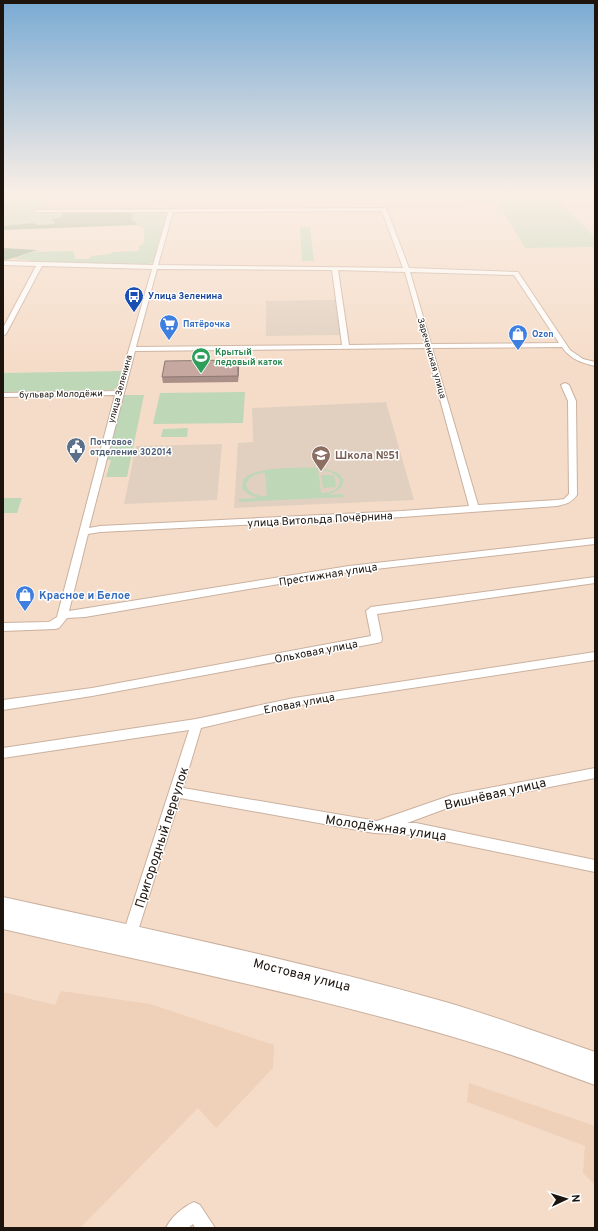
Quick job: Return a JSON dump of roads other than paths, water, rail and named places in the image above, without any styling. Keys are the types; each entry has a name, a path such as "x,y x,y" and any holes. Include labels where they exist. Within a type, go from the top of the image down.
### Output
{"main road":[{"name":"Мостовая улица","path":"3,906 127,941 448,1026 494,1040 595,1075"},
{"name":"Мостовая улица","path":"3,920 297,971 452,1013 540,1041 595,1062"}],"street":[{"name":"улица Зеленина","path":"63,615 82,532 119,393 160,249"},
{"name":"Зареченская улица","path":"400,249 408,270 474,508"},
{"path":"3,263 335,268 516,273 573,356 595,364"},
{"path":"3,334 40,264"},
{"path":"335,268 346,347"},
{"path":"131,349 564,345"},
{"name":"улица Витольда Почёрнина","path":"82,532 100,529 402,514 474,508 557,504 567,501 573,496 572,401 565,385"},
{"name":"бульвар Молодёжи","path":"3,395 119,393"},
{"name":"Престижная улица","path":"63,615 85,613 349,569 595,541"},
{"name":"Ольховая улица","path":"3,705 92,692 377,639 371,611 595,580"},
{"path":"3,627 49,626 60,622 63,615"},
{"name":"Еловая улица","path":"3,753 196,724 294,702 595,656"},
{"name":"Пригородный переулок","path":"127,941 176,792 196,724"},
{"name":"Вишнёвая улица","path":"374,827 430,810 452,800 595,773"},
{"name":"Молодёжная улица","path":"176,792 374,827 416,829 595,866"},
{"path":"175,1228 194,1211 206,1228"}],"place":[{"name":"Улица Зеленина","path":"134,313"},
{"name":"Пятёрочка","path":"169,341"},
{"name":"Ozon","path":"518,351"},
{"name":"Крытый ледовый каток","path":"201,374"},
{"name":"Почтовое отделение 302014","path":"76,464"},
{"name":"Школа №51","path":"321,472"},
{"name":"Красное и Белое","path":"25,612"}]}
